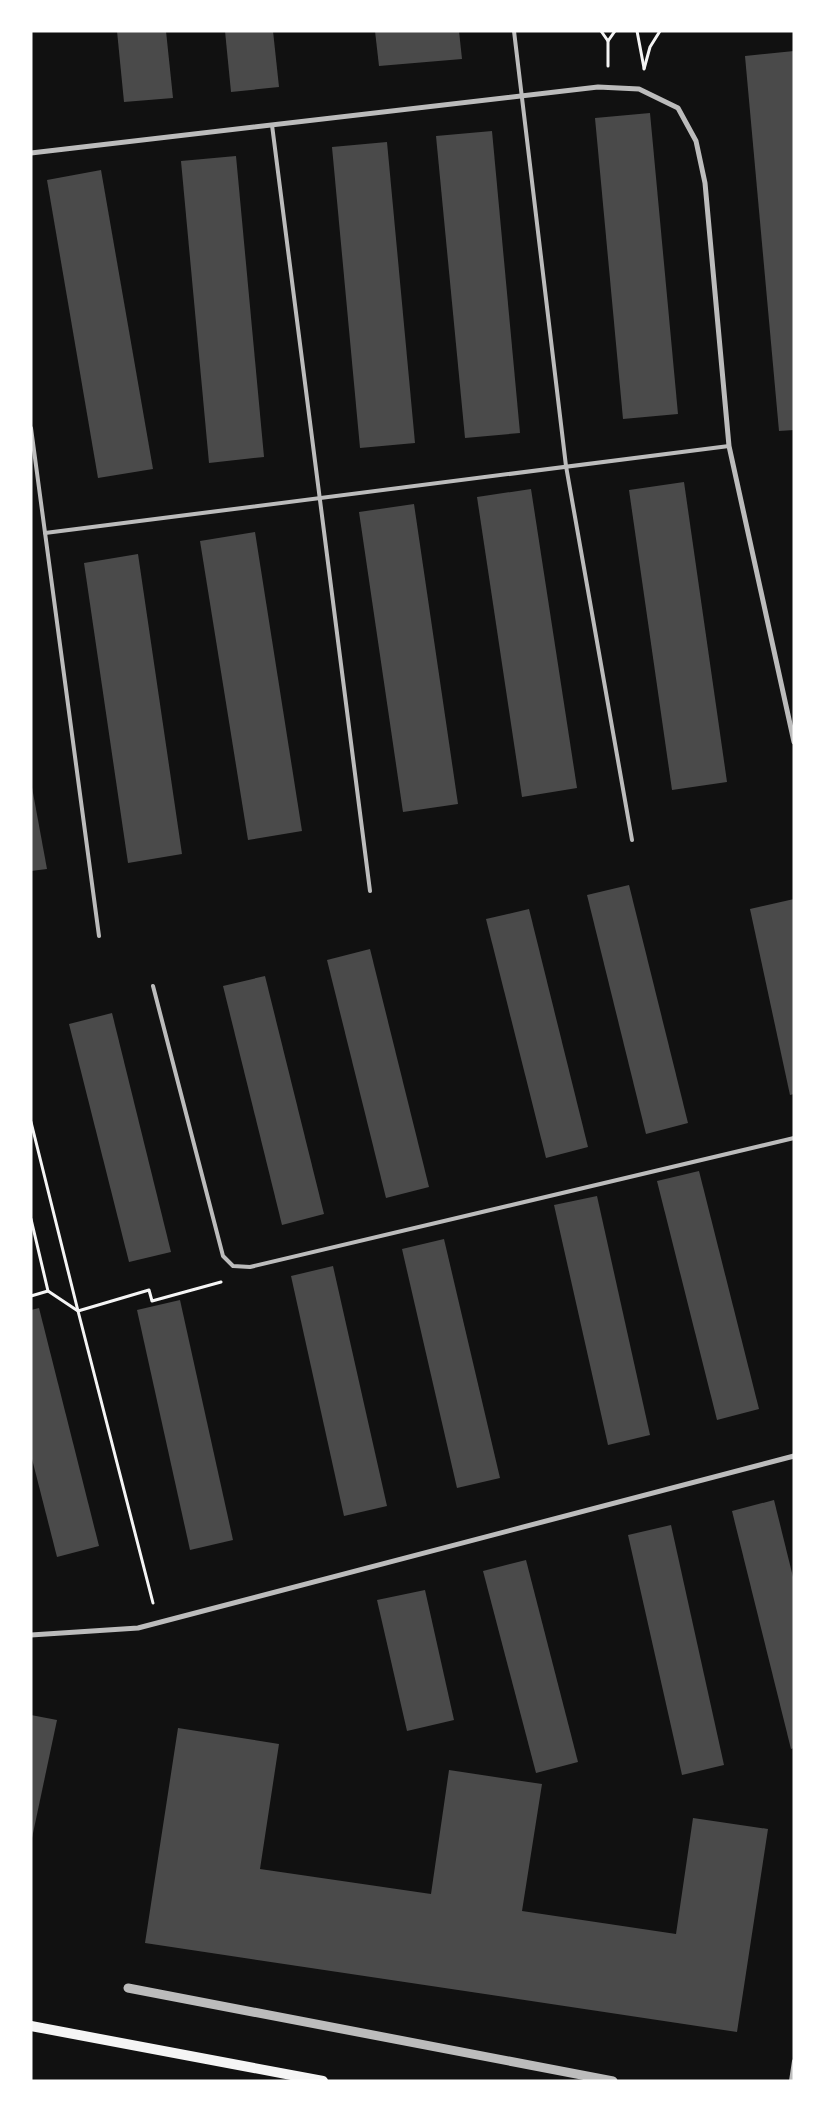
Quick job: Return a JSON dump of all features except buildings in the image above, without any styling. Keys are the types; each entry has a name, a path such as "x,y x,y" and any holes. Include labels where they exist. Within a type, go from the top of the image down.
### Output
{"main road":[{"path":"31,2026 323,2081"}],"street":[{"path":"31,153 598,87 639,89 678,108 696,141 705,183 729,446 794,742"},
{"path":"31,1635 138,1628 794,1456"},
{"path":"128,1988 613,2081"}],"lane":[{"path":"514,31 566,466 632,840"},
{"path":"272,125 370,891"},
{"path":"31,428 99,936"},
{"path":"45,533 729,446"},
{"path":"153,986 223,1256 233,1266 250,1267 794,1138"},
{"path":"791,2081 794,2061"}],"path":[{"path":"601,31 608,41 615,31"},
{"path":"637,31 644,68"},
{"path":"639,89 650,47 660,31"},
{"path":"31,1122 158,1623"},
{"path":"31,1218 48,1291 78,1310 149,1290 152,1301 224,1281 233,1266"},
{"path":"31,1296 48,1291"}]}
